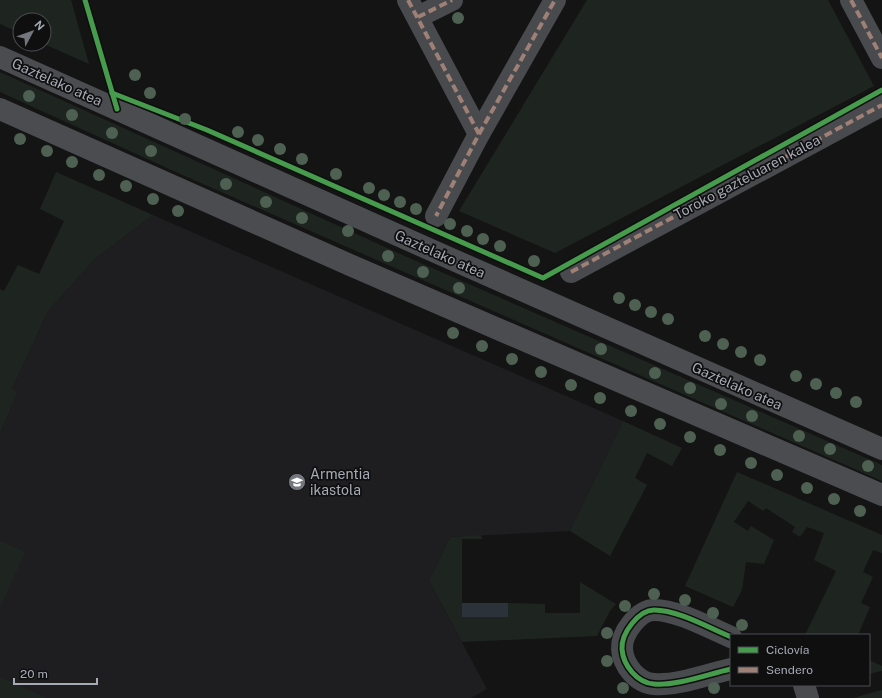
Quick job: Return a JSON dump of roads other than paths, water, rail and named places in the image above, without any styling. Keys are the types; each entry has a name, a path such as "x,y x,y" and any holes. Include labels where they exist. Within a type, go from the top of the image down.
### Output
{"main road":[{"name":"Gaztelako atea","path":"0,57 423,247 882,449"},
{"path":"0,109 350,266 882,495"}],"street":[{"path":"452,0 413,9 479,134"},
{"path":"436,216 479,134 555,0"},
{"path":"851,0 882,58"},
{"name":"Toroko gazteluaren kalea","path":"571,272 882,105"},
{"path":"730,637 669,611 652,610 640,616 631,623 621,648 625,662 633,673 642,681 653,684 676,682 730,669"},
{"path":"804,686 808,698"}],"place":[{"name":"Armentia ikastola","path":"297,482"}]}
